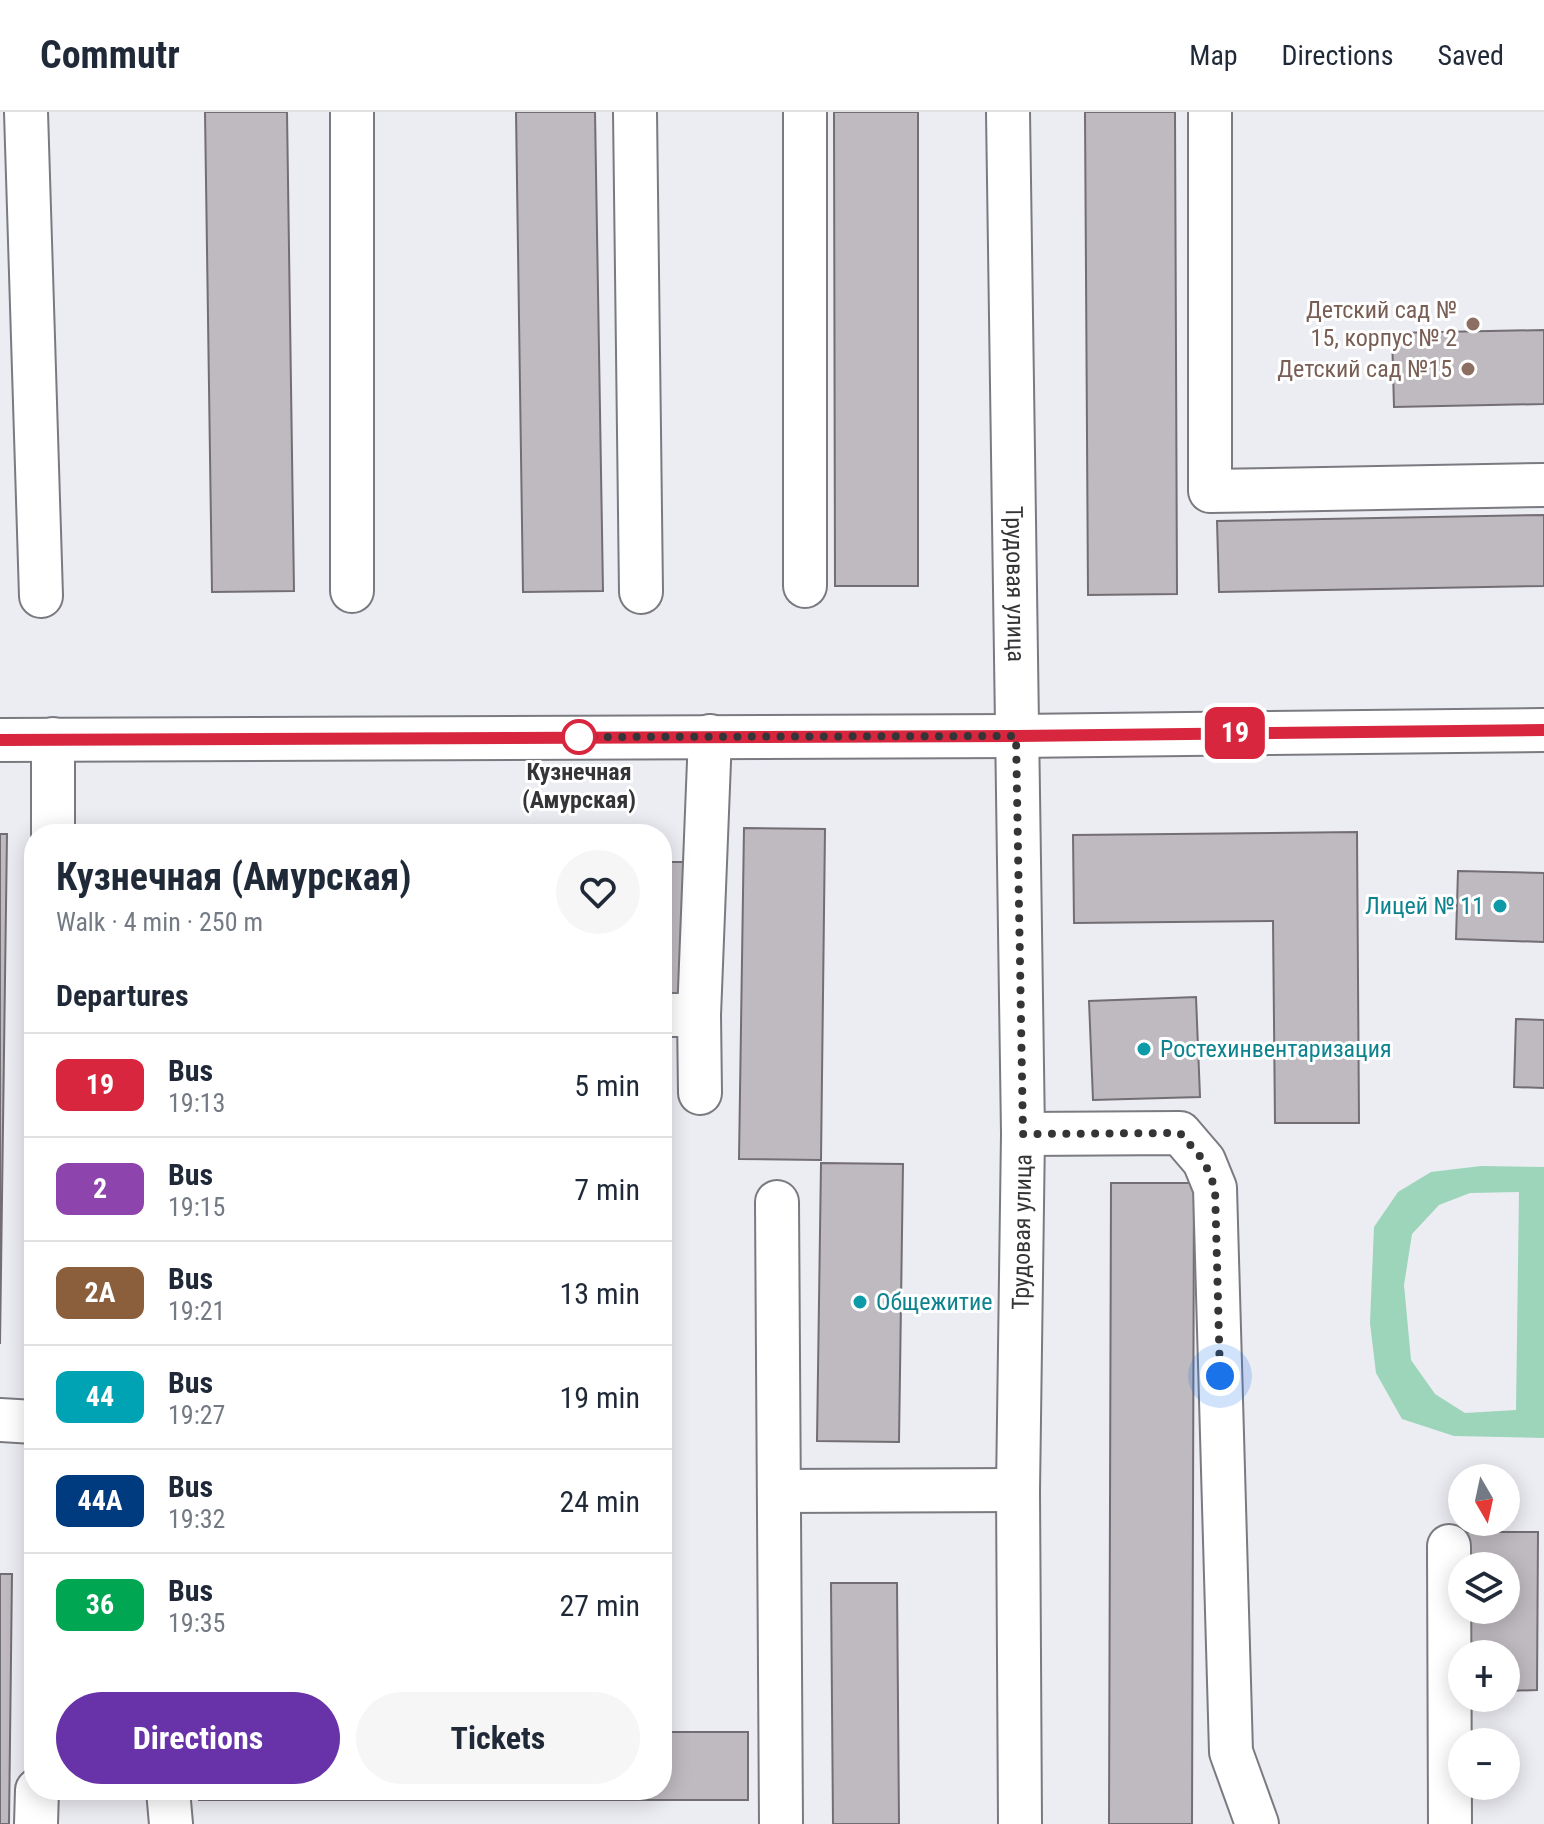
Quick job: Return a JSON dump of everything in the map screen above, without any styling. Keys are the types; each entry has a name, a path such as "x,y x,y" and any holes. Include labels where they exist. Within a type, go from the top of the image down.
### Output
{"street":[{"path":"26,112 41,596"},
{"path":"352,112 352,591"},
{"path":"635,112 641,592"},
{"path":"805,112 805,586"},
{"name":"Трудовая улица","path":"1008,112 1023,1134 1018,1490 1020,1824"},
{"path":"1210,112 1210,491 1544,485"},
{"path":"0,740 1016,736 1544,730"},
{"path":"700,1093 681,1015 710,736"},
{"path":"53,739 53,824"},
{"path":"1023,1134 1180,1133 1204,1161 1215,1188 1231,1752 1257,1824"},
{"path":"777,1202 781,1824"},
{"path":"0,1420 24,1421"},
{"path":"779,1491 1018,1490"},
{"path":"1449,1546 1450,1824"},
{"path":"36,1824 37,1800"},
{"path":"169,1800 171,1824"}],"green space":[{"path":"1481,1166 1544,1167 1544,1438 1454,1436 1402,1419 1376,1373 1370,1323 1374,1227 1398,1192 1431,1172","holes":["1519,1192 1516,1410 1465,1413 1435,1394 1411,1360 1404,1285 1412,1234 1439,1205 1470,1193"]}],"building":[{"path":"205,112 287,112 294,591 212,592"},
{"path":"516,112 595,112 603,591 523,592"},
{"path":"834,112 918,112 918,586 835,586"},
{"path":"1085,112 1175,112 1177,594 1088,595"},
{"name":"Детский сад №15","path":"1544,330 1544,404 1394,407 1392,333"},
{"path":"1544,515 1544,586 1219,592 1217,521"},
{"path":"744,828 825,829 821,1160 739,1159"},
{"path":"1357,832 1359,1123 1275,1123 1273,921 1074,923 1073,835"},
{"path":"0,834 7,834 0,1344"},
{"path":"672,862 685,862 683,998 672,997"},
{"name":"Лицей № 11","path":"1458,871 1544,873 1544,942 1456,939"},
{"name":"Ростехинвентаризация","path":"1196,997 1200,1097 1093,1100 1089,1001"},
{"path":"1516,1019 1544,1020 1544,1088 1514,1087"},
{"name":"Общежитие","path":"821,1163 903,1164 899,1442 817,1441"},
{"path":"1111,1183 1194,1183 1192,1824 1109,1824"},
{"path":"1520,1532 1538,1532 1537,1690 1520,1691 1520,1640 1465,1640 1465,1624 1520,1624 1520,1552 1464,1552 1464,1536 1520,1536"},
{"path":"0,1574 12,1574 9,1824 0,1824"},
{"path":"831,1583 897,1583 899,1824 833,1824"},
{"path":"672,1732 748,1732 748,1800 672,1800"}],"bus line":[{"name":"19","path":"0,740 1016,736 1544,730"}],"place":[{"name":"Детский сад № 15, корпус № 2","path":"1473,324"},
{"name":"Детский сад №15","path":"1468,369"},
{"name":"Кузнечная (Амурская)","path":"579,737"},
{"name":"Лицей № 11","path":"1500,906"},
{"name":"Ростехинвентаризация","path":"1144,1049"},
{"name":"Общежитие","path":"860,1302"}],"route":[{"path":"579,737 1016,736 1023,1134 1180,1133 1204,1161 1215,1188 1220,1376"}]}
